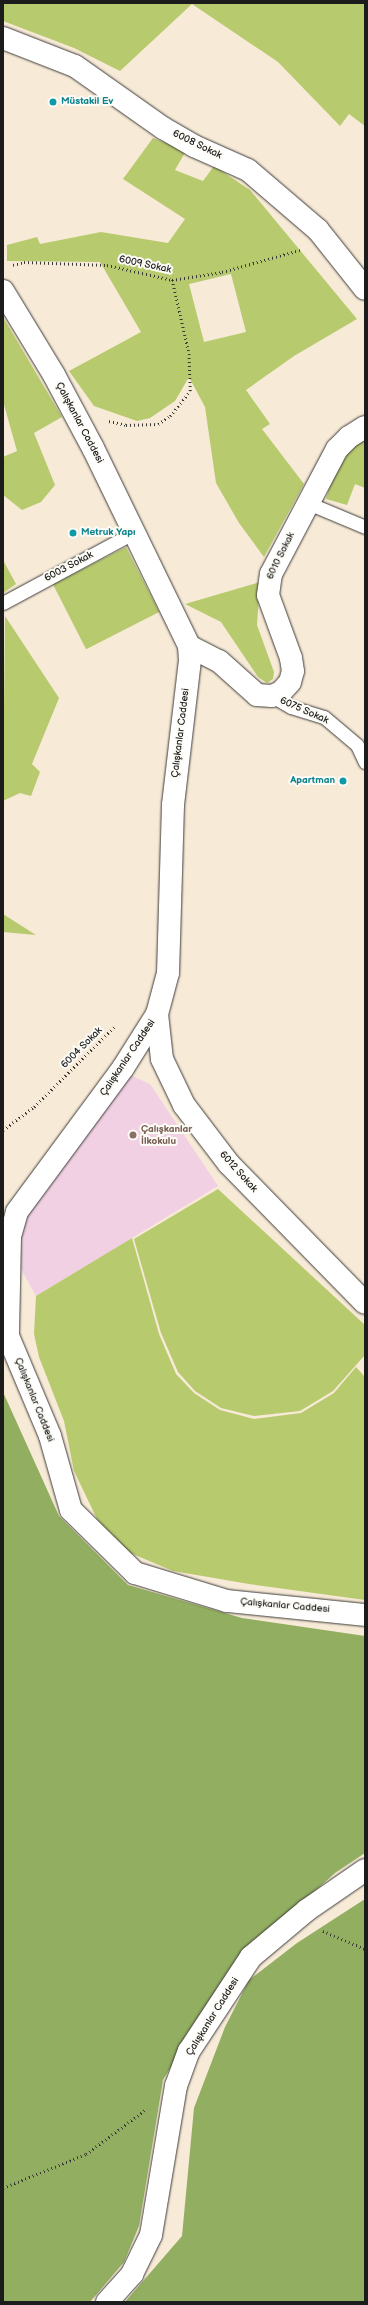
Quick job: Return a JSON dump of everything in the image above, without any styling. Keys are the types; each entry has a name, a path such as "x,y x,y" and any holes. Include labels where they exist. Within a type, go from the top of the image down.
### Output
{"street":[{"name":"6008 Sokak","path":"3,38 75,66 163,128 194,146 248,170 318,230 365,289"},
{"name":"Çalışkanlar Caddesi","path":"3,291 74,412 135,532 189,646 190,660 172,805 168,973 157,1014 123,1068 17,1212 10,1237 8,1336 50,1436 71,1510 135,1573 227,1601 365,1615"},
{"name":"6010 Sokak","path":"272,696 281,692 290,682 293,671 283,633 268,595 268,584 308,503 337,449 350,437 365,427"},
{"path":"189,646 219,661 257,695 272,696"},
{"name":"6012 Sokak","path":"157,1014 162,1060 184,1104 229,1164 365,1303"},
{"name":"Çalışkanlar Caddesi","path":"107,2302 132,2274 151,2235 176,2086 189,2051 251,1957 296,1919 365,1870"}],"lane":[{"path":"308,503 365,527"},
{"name":"6003 Sokak","path":"3,602 135,532"},
{"name":"6075 Sokak","path":"272,696 291,707 324,718 357,745 365,762"}],"path":[{"name":"6009 Sokak","path":"10,266 24,262 107,265 172,280 222,272 327,242"},
{"path":"74,412 126,425 145,425 158,424 181,405 190,391 189,355 172,280"},
{"name":"6004 Sokak","path":"3,1130 34,1107 118,1024"},
{"path":"296,1919 365,1949"},
{"path":"3,2188 86,2154 176,2086"}],"shaded area":[{"name":"Çalışkanlar İlkokulu","path":"126,1073 150,1084 218,1186 36,1296 21,1269 18,1239 23,1216"}],"green space":[{"path":"3,3 365,3 365,126 349,114 340,126 278,62 192,4 120,71 74,48 3,21"},
{"path":"153,138 186,151 175,170 203,181 214,166 250,190 357,319 294,356 246,390 270,424 262,429 304,484 264,557 239,523 216,483 205,407 189,377 175,401 150,418 137,421 94,406 69,371 141,332 100,262 7,261 7,245 37,237 40,244 101,232 168,243 185,219 123,179","holes":["231,274 246,332 204,342 189,284"]},
{"path":"3,317 62,417 34,433 55,485 41,502 22,510 3,495 3,457 17,451 3,401"},
{"path":"365,437 365,488 355,484 347,505 326,499 337,461"},
{"path":"126,547 159,612 86,649 53,584"},
{"path":"3,560 16,584 3,593"},
{"path":"260,582 257,625 274,672 273,679 267,683 258,677 221,622 185,604"},
{"path":"5,616 59,698 32,764 40,772 31,796 20,793 3,801"},
{"path":"3,914 36,935 3,932"},
{"path":"218,1189 365,1325 365,1355 333,1391 300,1411 254,1416 221,1408 195,1391 178,1372 161,1333 134,1239"},
{"path":"132,1238 159,1334 176,1374 194,1393 220,1410 254,1419 301,1413 334,1393 356,1367 365,1377 365,1600 249,1584 173,1571 128,1552 110,1537 97,1519 74,1471 64,1421 39,1357 34,1334 36,1296"},
{"path":"3,1392 59,1516 128,1585 242,1618 365,1636 365,1853 335,1873 234,1963 163,2080 139,2226 124,2262 90,2302 3,2302"},
{"path":"365,1899 365,2302 125,2302 182,2236 194,2108 225,2027 249,1980 297,1943"}],"place":[{"name":"Müstakil Ev","path":"53,102"},
{"name":"Metruk Yapı","path":"73,533"},
{"name":"Apartman","path":"343,781"},
{"name":"Çalışkanlar İlkokulu","path":"133,1135"}]}
